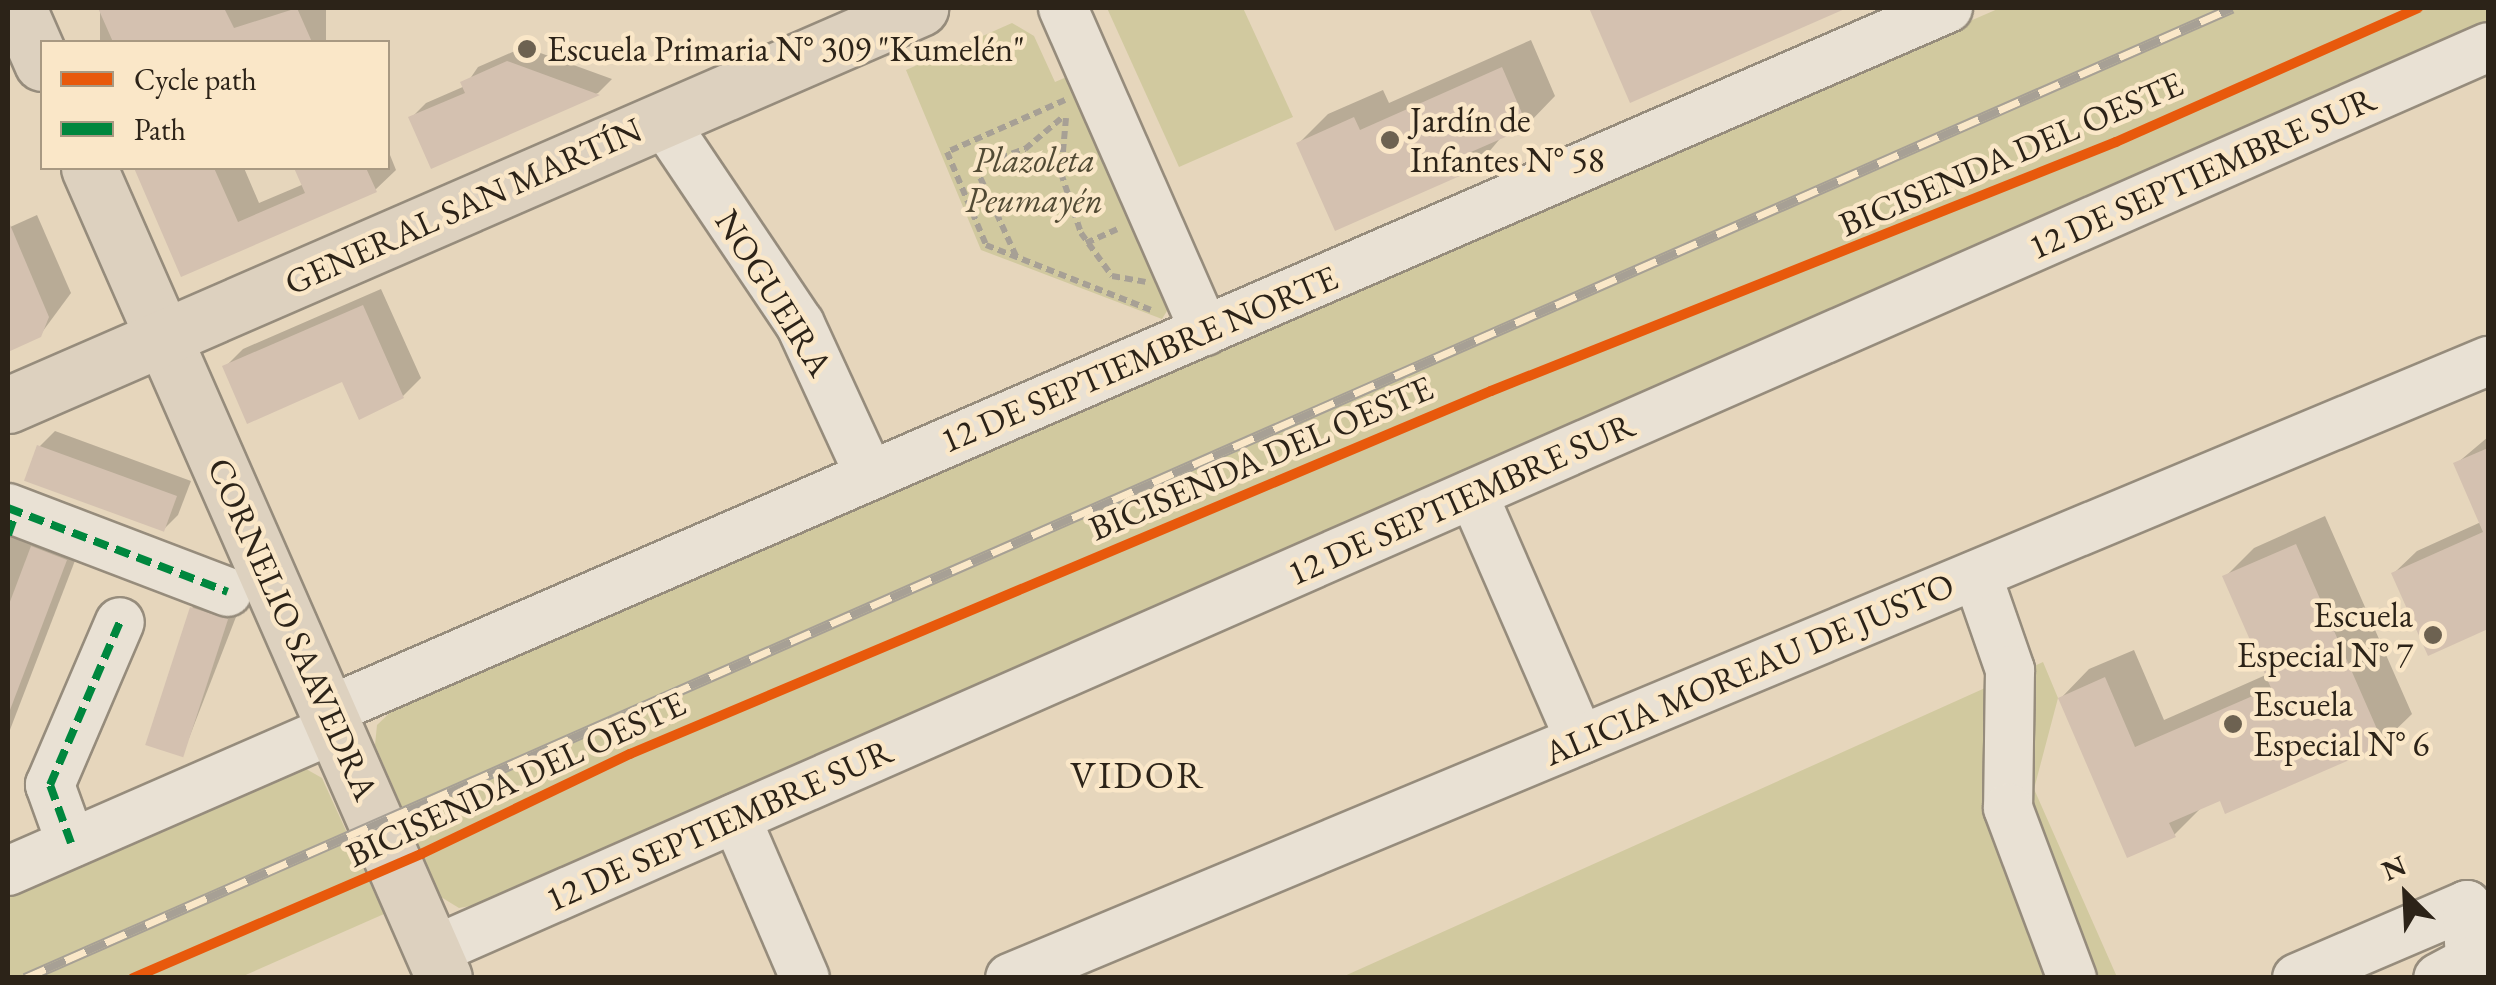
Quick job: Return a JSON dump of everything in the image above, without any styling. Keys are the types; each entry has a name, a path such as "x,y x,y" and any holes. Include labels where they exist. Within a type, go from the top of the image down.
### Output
{"main road":[{"path":"18,8 40,58"},
{"name":"GENERAL SAN MARTÍN","path":"8,405 920,8"},
{"name":"CORNELIO SAAVEDRA","path":"90,170 439,964"}],"street":[{"path":"1063,8 1205,331"},
{"name":"12 DE SEPTIEMBRE NORTE","path":"8,871 332,719 870,476 1948,8"},
{"name":"12 DE SEPTIEMBRE SUR","path":"439,964 736,818 2488,48"},
{"name":"NOGUEIRA","path":"662,120 800,324 870,476"},
{"name":"ALICIA MOREAU DE JUSTO","path":"1010,978 2488,361"},
{"path":"1473,494 1580,740"},
{"path":"10,519 228,592"},
{"path":"1976,574 2010,670 2008,808 2072,978"},
{"path":"71,843 50,786 120,622"},
{"path":"736,818 806,978"},
{"path":"2297,978 2468,905 2470,961 2438,978"}],"path":[{"path":"1153,279 1120,280 1086,244 1061,173 1072,100 947,152 986,245 1160,314"},
{"path":"1016,257 976,166 1024,149 1068,112"},
{"path":"1086,244 1128,224"}],"green space":[{"path":"1107,8 1243,8 1293,117 1179,167"},
{"path":"2000,8 2488,8 2488,22 482,904 459,908 441,897 375,745 377,725 399,704"},
{"name":"Plazoleta Peumayén","path":"1012,23 1034,36 1055,82 1069,76 1170,306 1162,319 981,250 906,70"},
{"path":"2043,662 2058,698 2034,789 2117,977 1340,978"},
{"path":"299,765 322,778 384,914 241,977 8,977 8,889"}],"building":[{"path":"98,8 224,8 234,28 297,8 311,40 112,40"},
{"path":"1589,8 1847,8 1630,103"},
{"path":"507,61 600,95 431,169 408,117 465,93 460,82"},
{"path":"1502,67 1528,127 1471,152 1478,168 1335,231 1296,143 1354,117 1360,130"},
{"path":"135,170 215,170 238,222 305,193 295,170 367,170 377,192 181,277"},
{"path":"8,220 49,317 41,337 8,352"},
{"path":"363,305 404,398 359,420 342,382 247,424 222,366"},
{"path":"37,445 177,496 164,532 24,481"},
{"path":"2488,448 2488,629 2428,656 2391,573 2483,532 2453,463"},
{"path":"2296,544 2384,745 2225,814 2220,801 2169,823 2176,837 2127,858 2058,698 2105,677 2135,747 2271,688 2222,576"},
{"path":"31,546 67,560 10,710 8,607"},
{"path":"190,607 228,619 183,757 145,745"}],"railway":[{"path":"25,978 2232,8"}],"marked path":[{"path":"8,508 228,592"},
{"path":"8,535 16,512"},
{"path":"71,843 50,785 120,622"}],"cycle path":[{"name":"BICISENDA DEL OESTE","path":"133,978 421,854 630,754 1491,391 2116,142 2418,8"}],"place":[{"name":"Escuela Primaria N° 309 \"Kumelén\"","path":"527,49"},
{"name":"Jardín de Infantes N° 58","path":"1390,140"},
{"name":"Escuela Especial N° 7","path":"2433,635"},
{"name":"Escuela Especial N° 6","path":"2233,724"}],"district":[{"name":"VIDOR","path":"1138,775"}]}
